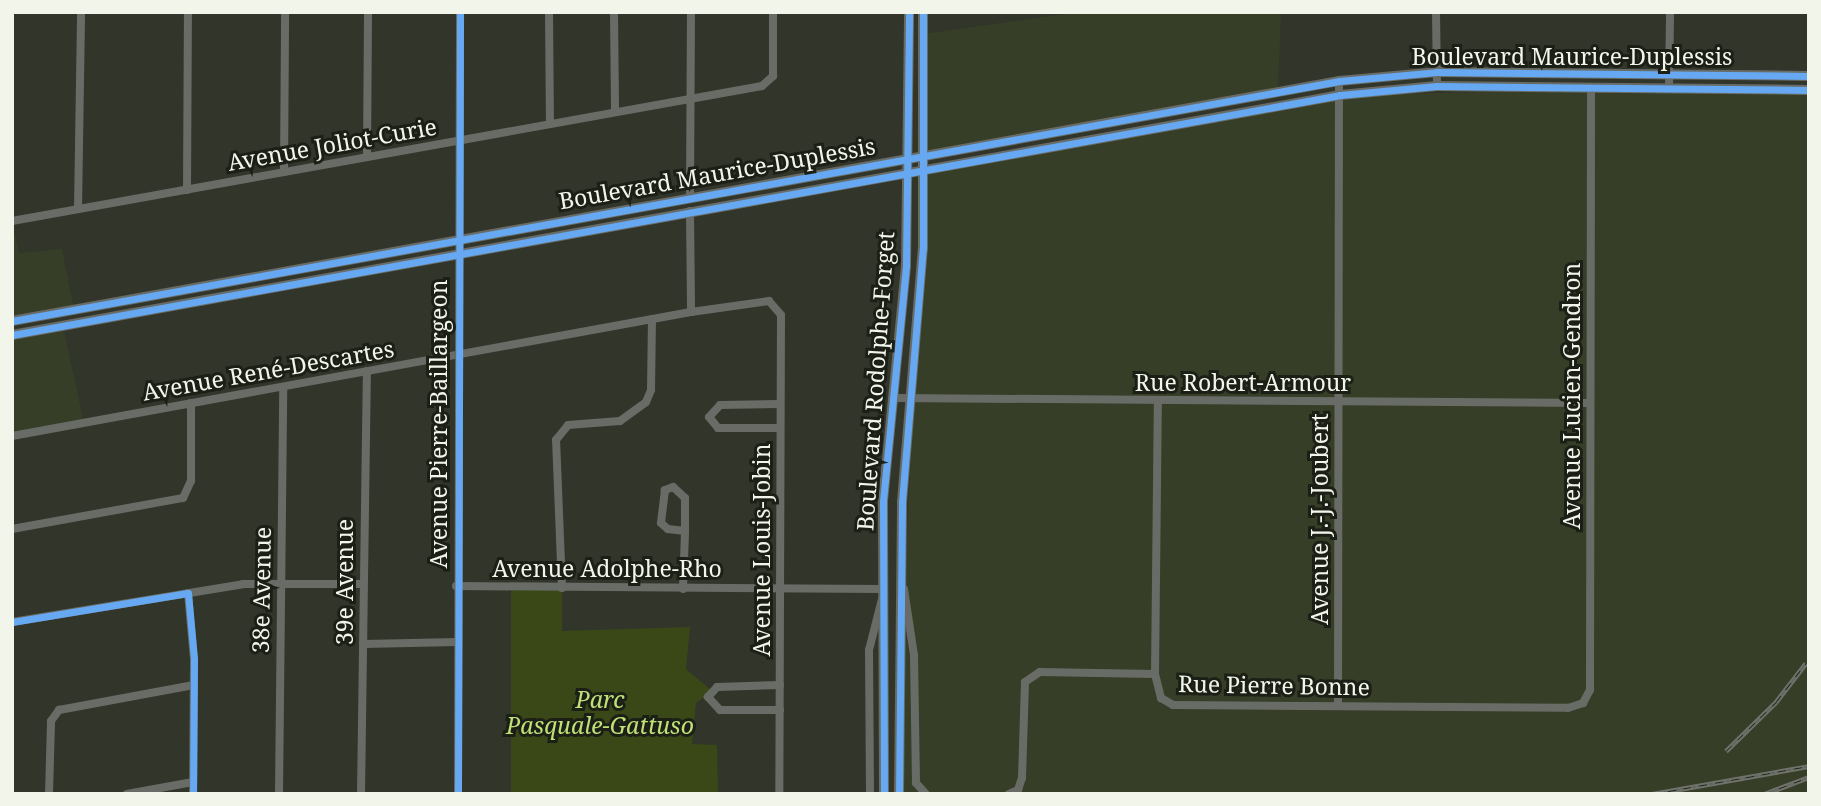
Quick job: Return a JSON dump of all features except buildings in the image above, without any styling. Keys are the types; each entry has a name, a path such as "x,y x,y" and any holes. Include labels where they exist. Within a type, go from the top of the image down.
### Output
{"street":[{"path":"78,209 81,12"},
{"path":"187,190 188,12"},
{"path":"284,172 285,12"},
{"path":"367,157 368,12"},
{"name":"Avenue Pierre-Baillargeon","path":"458,794 456,586 460,12"},
{"path":"549,12 550,124"},
{"path":"614,12 615,112"},
{"path":"690,198 691,12"},
{"name":"Avenue Joliot-Curie","path":"12,221 762,86 773,71 774,12"},
{"name":"Boulevard Rodolphe-Forget","path":"884,794 883,501 906,265 909,12"},
{"name":"Boulevard Rodolphe-Forget","path":"899,794 901,502 923,248 923,12"},
{"path":"1436,12 1437,86"},
{"path":"1669,88 1670,12"},
{"name":"Boulevard Maurice-Duplessis","path":"12,321 1339,81 1437,72 1809,76"},
{"name":"Avenue J.-J.-Joubert","path":"1338,705 1339,81"},
{"name":"Boulevard Maurice-Duplessis","path":"12,335 1340,94 1437,86 1809,90"},
{"name":"Avenue Lucien-Gendron","path":"1583,703 1590,690 1591,87"},
{"path":"690,211 691,312"},
{"name":"Avenue René-Descartes","path":"12,436 758,300 778,306"},
{"name":"Avenue Louis-Jobin","path":"778,306 779,794"},
{"path":"562,588 556,440 568,425 620,421 646,402 652,319"},
{"name":"39e Avenue","path":"361,794 367,371"},
{"name":"38e Avenue","path":"279,794 283,387"},
{"name":"Rue Robert-Armour","path":"895,398 1590,403"},
{"path":"1155,674 1158,401"},
{"path":"12,529 183,498 190,488 191,403"},
{"path":"780,404 720,405 709,417 718,428 780,428"},
{"path":"683,589 685,531 685,498 673,487 665,490 662,523 668,529 685,531"},
{"name":"Boulevard Rodolphe-Forget","path":"883,501 901,502"},
{"path":"900,569 914,655 916,783 926,794"},
{"path":"12,622 243,584 363,584"},
{"name":"Avenue Adolphe-Rho","path":"456,586 780,588 883,592"},
{"name":"Boulevard Rodolphe-Forget","path":"870,794 869,650 883,592"},
{"path":"188,593 194,685 193,794"},
{"path":"363,644 458,642"},
{"name":"Rue Pierre Bonne","path":"1009,794 1018,790 1022,778 1025,682 1040,673 1155,674 1160,698 1173,705 1568,708 1583,703"},
{"path":"49,794 51,721 59,710 194,685"},
{"path":"780,685 717,687 708,697 720,710 780,710"},
{"path":"127,794 193,782"}],"shaded area":[{"path":"1079,12 1281,12 1278,91 924,154 923,34"},
{"path":"1669,88 1809,90 1809,794 896,794 923,170 1340,95"},
{"path":"12,221 19,253 62,249 74,310 12,321"},
{"path":"63,326 84,423 12,436 12,335"}],"green space":[{"name":"Parc Pasquale-Gattuso","path":"511,588 562,588 562,631 690,627 686,669 712,691 696,703 692,744 717,745 718,794 511,794"}],"railway":[{"path":"1726,751 1776,702 1806,663"},
{"path":"1652,794 1809,766"},
{"path":"1764,794 1809,777"}],"cycle path":[{"path":"458,794 460,12"},
{"path":"884,794 883,501 906,265 909,12"},
{"path":"899,794 902,502 923,248 923,12"},
{"path":"12,321 1339,81 1437,72 1809,76"},
{"path":"12,335 1340,95 1437,86 1809,90"},
{"path":"12,622 188,593 194,659 193,794"}]}
